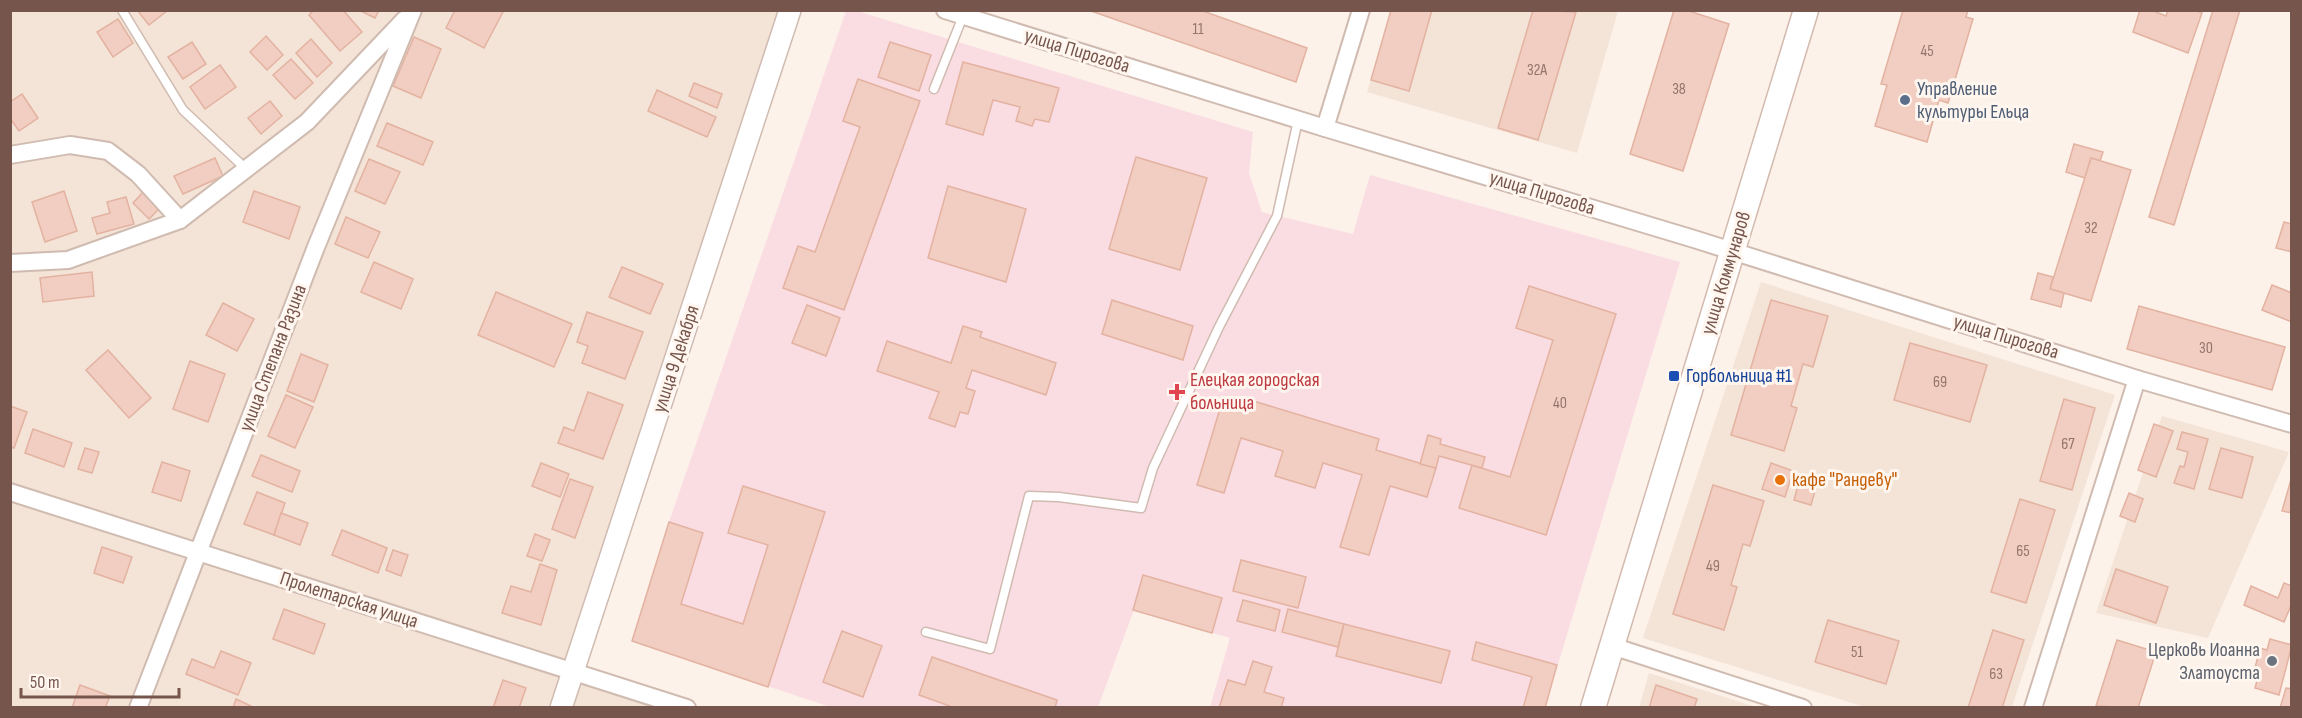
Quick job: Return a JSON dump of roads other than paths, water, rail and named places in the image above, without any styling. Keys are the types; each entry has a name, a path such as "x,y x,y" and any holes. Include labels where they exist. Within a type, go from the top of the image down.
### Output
{"main road":[{"name":"улица Коммунаров","path":"1593,708 1806,10"}],"street":[{"name":"улица 9 Декабря","path":"561,708 790,10"},
{"name":"улица Пирогова","path":"945,10 1298,120 1733,251 2137,379 2292,424"},
{"path":"1325,128 1361,10"},
{"path":"10,263 68,260 180,220 307,122 412,11"},
{"name":"улица Степана Разина","path":"138,708 316,247 412,11"},
{"path":"10,155 70,145 108,151 138,174 180,220"},
{"path":"2033,708 2137,379"},
{"name":"Пролетарская улица","path":"10,492 687,708"},
{"path":"1612,646 1803,708"}],"lane":[{"path":"122,10 183,110 246,169"},
{"path":"934,89 963,16"},
{"path":"926,632 990,649 1029,496 1059,497 1141,508 1153,468 1214,338 1276,216 1298,120"}],"place":[{"name":"Управление культуры Ельца","path":"1905,100"},
{"name":"Горбольница #1","path":"1674,376"},
{"name":"Елецкая городская больница","path":"1177,392"},
{"name":"кафе \"Рандеву\"","path":"1780,480"},
{"name":"Церковь Иоанна Златоуста","path":"2272,661"}]}
